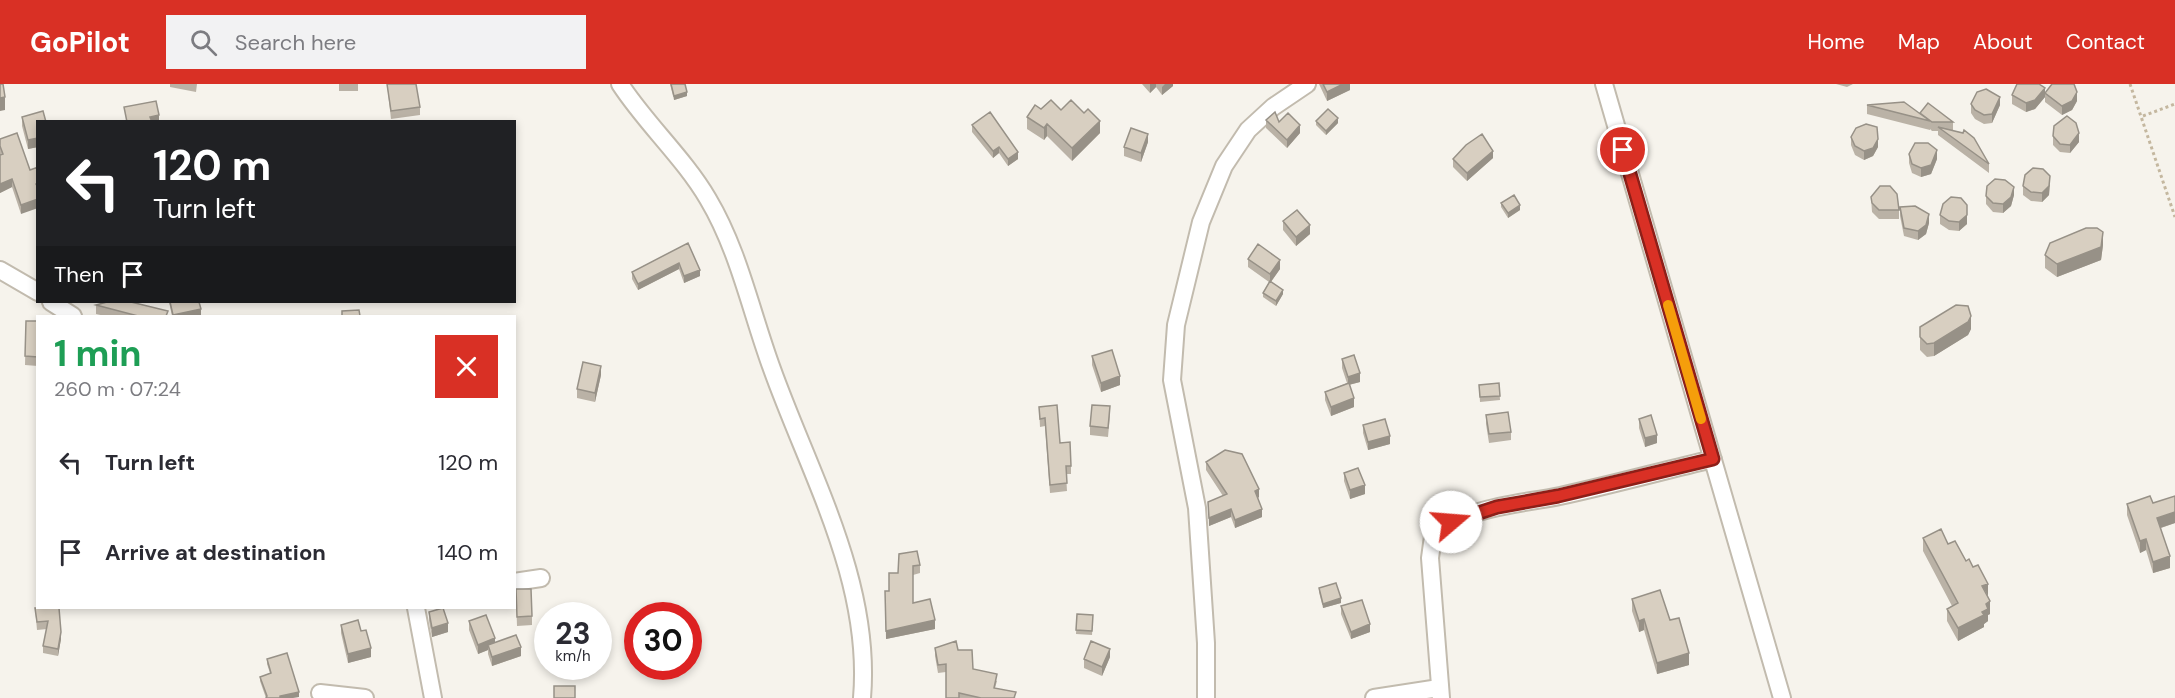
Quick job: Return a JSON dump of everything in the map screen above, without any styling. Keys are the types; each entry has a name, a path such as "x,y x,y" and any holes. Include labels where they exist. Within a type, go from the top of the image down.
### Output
{"street":[{"path":"620,84 707,198 725,231 772,369 827,505 846,562 859,629 864,674 862,698"},
{"path":"1206,698 1206,643 1197,508 1172,380 1176,325 1201,222 1224,166 1248,130 1273,107 1307,84"},
{"path":"1604,84 1782,698"},
{"path":"0,270 36,291"},
{"path":"53,303 71,315"},
{"path":"1374,698 1440,693 1430,558 1433,536 1451,522 1497,507 1558,496 1713,459"},
{"path":"516,582 541,578"},
{"path":"416,609 433,698"},
{"path":"320,693 365,698"}],"path":[{"path":"2130,84 2143,116 2175,217"},
{"path":"2143,116 2175,104"}],"building":[{"path":"0,84 3,84 5,97 0,98"},
{"path":"387,84 416,84 420,107 391,111"},
{"path":"671,84 685,84 687,92 674,96"},
{"path":"1323,84 1343,84 1327,92"},
{"path":"2017,84 2039,84 2045,88 2035,100 2026,103 2012,95"},
{"path":"2052,84 2074,84 2077,92 2072,101 2062,106 2045,93"},
{"path":"1986,89 2000,97 1992,114 1984,115 1975,110 1971,104 1977,92"},
{"path":"1051,100 1061,110 1071,100 1084,113 1088,109 1100,121 1072,148 1047,124 1044,128 1027,117 1035,105 1041,109"},
{"path":"156,101 159,115 150,117 151,120 127,120 124,107"},
{"path":"1904,102 1930,121 1867,105"},
{"path":"1928,103 1953,122 1932,122 1920,113"},
{"path":"1328,109 1338,118 1326,131 1316,121"},
{"path":"43,111 45,120 36,120 36,138 28,140 22,117"},
{"path":"990,112 1018,152 1008,159 999,147 993,151 972,125"},
{"path":"1275,112 1279,122 1288,113 1300,125 1287,140 1266,120"},
{"path":"2067,116 2076,123 2079,133 2070,145 2060,144 2053,136 2054,126"},
{"path":"1866,124 1877,127 1878,139 1873,148 1864,151 1855,146 1851,137 1856,128"},
{"path":"1938,127 1963,133 1964,130 1974,138 1989,164"},
{"path":"1131,128 1148,134 1141,153 1124,147"},
{"path":"17,133 30,170 36,168 36,200 21,205 12,179 0,184 0,155 3,154 0,139"},
{"path":"1482,134 1493,151 1467,173 1453,159 1466,145"},
{"path":"1915,143 1928,143 1937,150 1931,165 1921,168 1912,164 1909,154"},
{"path":"2033,168 2043,169 2050,176 2049,186 2042,193 2031,192 2023,186 2025,175"},
{"path":"1995,179 2005,180 2014,187 2011,197 2003,204 1993,203 1986,196 1987,186"},
{"path":"1880,186 1890,186 1897,194 1899,210 1879,210 1872,203 1871,197"},
{"path":"1514,195 1520,205 1508,213 1501,203"},
{"path":"1951,197 1961,198 1967,205 1967,215 1959,222 1949,221 1940,215 1943,204"},
{"path":"1915,206 1929,214 1926,225 1918,231 1904,228 1900,207"},
{"path":"1297,210 1310,225 1296,237 1283,221"},
{"path":"2086,228 2097,228 2103,232 2101,247 2057,264 2045,255 2050,243"},
{"path":"688,243 700,270 684,276 679,263 638,284 632,272"},
{"path":"1258,244 1280,260 1270,274 1248,259"},
{"path":"1270,281 1283,290 1276,301 1263,293"},
{"path":"135,303 168,311 166,315 134,315 96,305"},
{"path":"170,303 199,303 201,309 173,315"},
{"path":"1956,305 1968,306 1971,316 1968,322 1934,343 1927,344 1920,337 1920,327"},
{"path":"359,310 360,315 342,315 342,311"},
{"path":"26,321 36,321 36,357 25,356"},
{"path":"1112,350 1120,376 1101,383 1092,356"},
{"path":"1354,355 1360,373 1348,377 1342,359"},
{"path":"583,362 601,366 595,393 577,389"},
{"path":"1349,383 1354,398 1331,407 1325,392"},
{"path":"1499,383 1500,396 1480,397 1479,385"},
{"path":"1057,405 1060,443 1070,442 1071,466 1066,466 1067,483 1050,485 1045,418 1040,419 1039,407"},
{"path":"1092,405 1110,406 1108,428 1090,426"},
{"path":"1508,412 1511,432 1489,434 1486,415"},
{"path":"1651,415 1657,435 1645,438 1639,419"},
{"path":"1385,419 1390,436 1368,442 1363,425"},
{"path":"1225,450 1242,454 1259,489 1255,491 1262,509 1235,520 1231,509 1209,518 1208,502 1227,494 1206,462"},
{"path":"1358,468 1365,485 1350,490 1344,473"},
{"path":"2150,496 2153,503 2175,496 2175,512 2157,518 2170,556 2153,562 2146,539 2140,541 2127,504"},
{"path":"1941,529 1948,544 1955,541 1966,561 1969,559 1973,567 1978,565 1988,584 1982,586 1990,601 1986,604 1988,609 1982,612 1984,615 1958,628 1947,609 1958,603 1923,538"},
{"path":"917,551 920,565 913,566 913,603 930,599 935,620 886,631 885,591 889,591 889,573 898,573 899,554"},
{"path":"1336,583 1341,598 1323,604 1319,588"},
{"path":"516,589 531,589 532,616 517,617"},
{"path":"1660,590 1670,620 1679,618 1689,653 1657,663 1644,619 1639,621 1632,599"},
{"path":"1362,600 1370,624 1351,632 1341,606"},
{"path":"35,608 59,609 61,632 58,649 43,646 48,621 37,622"},
{"path":"443,609 448,623 432,628 429,612"},
{"path":"1077,614 1093,615 1092,631 1076,630"},
{"path":"486,615 495,638 478,645 469,621"},
{"path":"358,620 361,631 366,630 371,648 348,654 341,625"},
{"path":"516,635 521,647 492,657 488,645"},
{"path":"956,641 958,650 972,650 973,669 997,674 994,688 1016,692 1014,698 981,698 959,693 959,698 946,698 946,664 938,665 935,648"},
{"path":"1091,641 1110,649 1102,667 1084,659"},
{"path":"287,653 299,692 280,696 280,698 266,698 260,677 271,673 267,659"},
{"path":"554,686 575,686 575,698 554,698"}],"slow traffic":[{"path":"1668,305 1701,419"}],"route":[{"path":"1451,522 1497,507 1558,496 1713,459 1623,150"}]}
